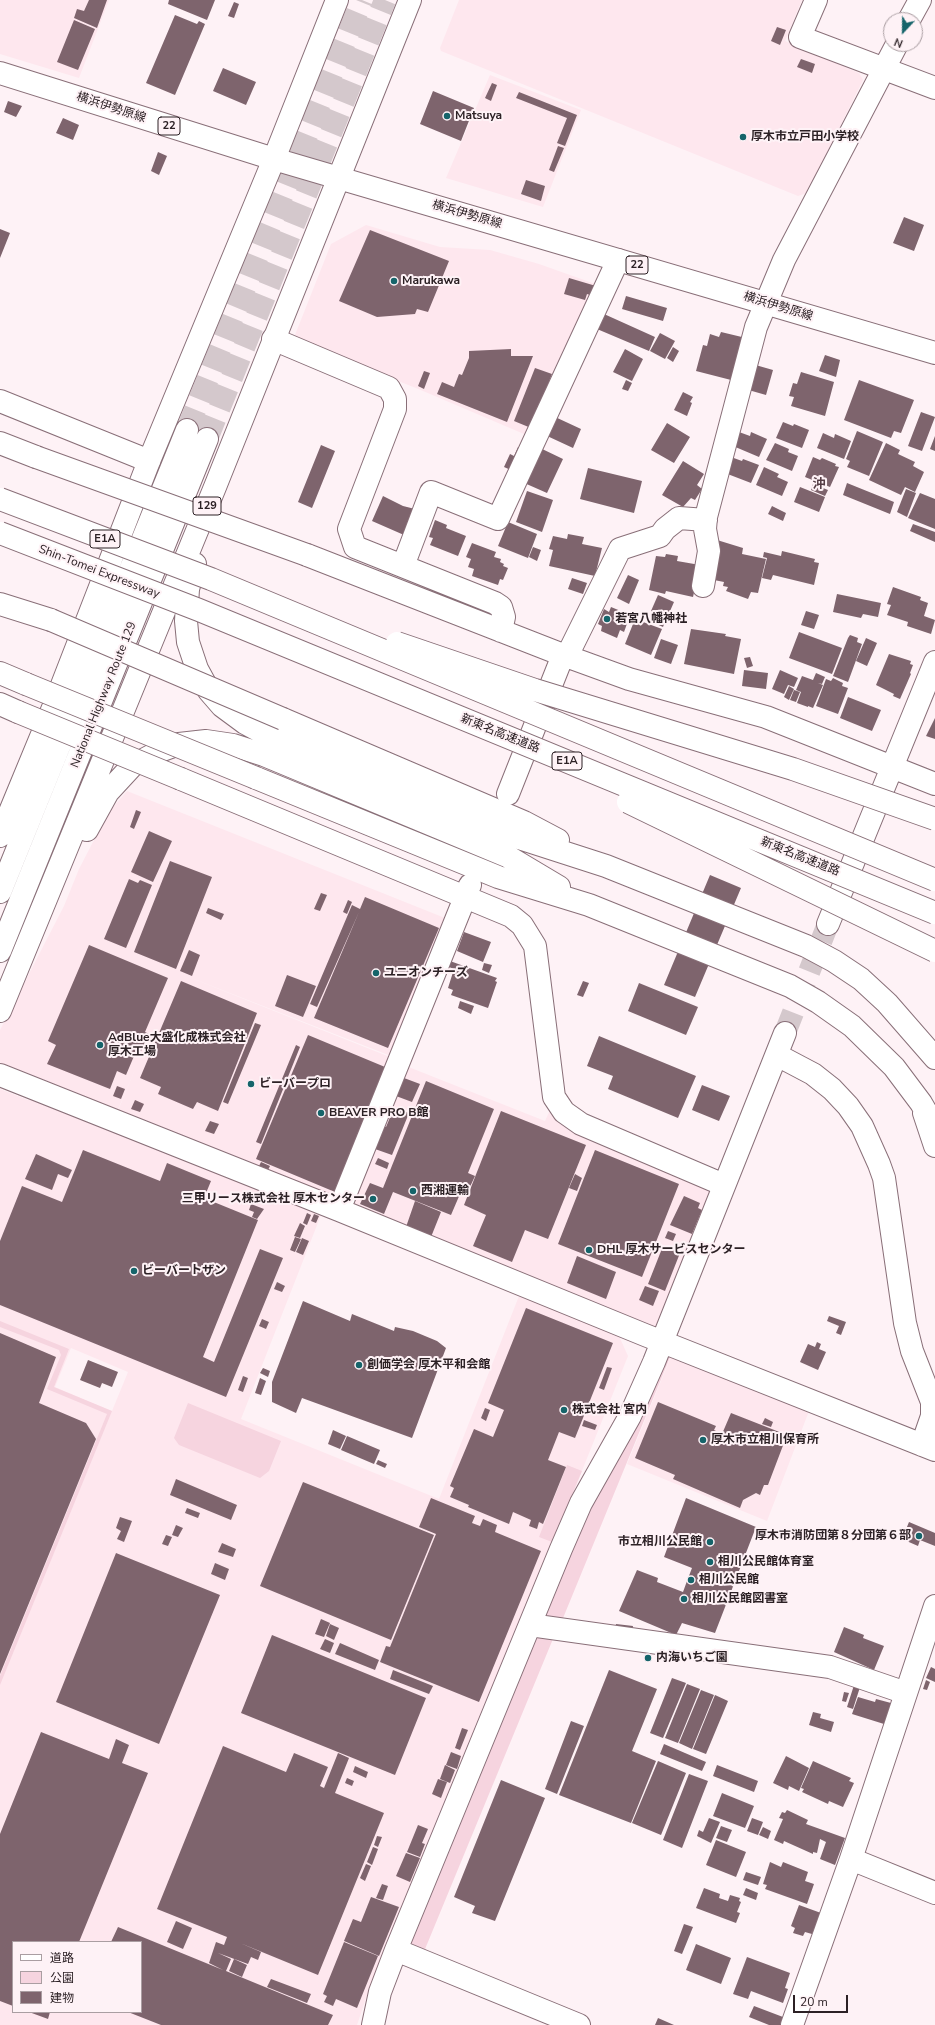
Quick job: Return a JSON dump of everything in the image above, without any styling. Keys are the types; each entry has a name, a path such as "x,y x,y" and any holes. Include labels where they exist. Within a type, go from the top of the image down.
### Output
{"main road":[{"path":"0,836 55,703 149,461 274,159 337,0"},
{"name":"129","path":"0,1011 215,487 410,0"},
{"path":"816,0 800,37 935,88"},
{"path":"914,12 920,0"},
{"path":"703,586 710,552 705,529 706,520 756,327 765,302 784,260 893,52"},
{"name":"横浜伊勢原線","path":"0,73 274,159 935,353"},
{"path":"403,566 431,492 498,519 618,260"},
{"path":"273,339 389,388 395,398 395,409 349,529 355,547 494,602 501,607 504,617 501,631"},
{"path":"0,401 149,461"},
{"name":"National Highway Route 129","path":"0,892 187,430"},
{"name":"National Highway Route 129","path":"0,950 208,438"},
{"path":"0,444 307,555 563,655 629,679 766,717 893,766 935,784"},
{"path":"215,487 188,589 186,621 188,642 197,669 208,691 222,706 246,723 271,737 513,836 606,866 806,946 834,961 861,979 887,1003 935,1058"},
{"name":"E1A","path":"0,499 211,579 935,880"},
{"path":"508,794 563,655 569,652 620,549 660,536 665,529 680,518 706,520"},
{"name":"Shin-Tomei Expressway","path":"0,533 199,610"},
{"path":"211,579 535,690 793,770 935,819"},
{"path":"0,604 51,620 524,822 606,866"},
{"path":"199,610 353,685 649,811 935,951"},
{"name":"新東名高速道路","path":"199,610 935,913"},
{"path":"828,924 935,662"},
{"path":"0,673 498,877 589,905 790,986 818,1002 852,1026 894,1067 921,1103 935,1127"},
{"path":"0,799 55,703"},
{"path":"9,708 181,779 468,891 511,916 522,925 534,946 537,957 554,1097 564,1112 581,1124 724,1185"},
{"path":"28,945 108,792 132,766 160,751 179,744 206,741 233,745 264,755 507,856 589,905"},
{"path":"339,1210 468,891"},
{"path":"373,2025 380,1992 396,1950 530,1624 581,1502 630,1416 662,1342 785,1034"},
{"path":"0,1075 929,1448 932,1402 912,1351 905,1323 884,1178 879,1164 862,1126 848,1106 832,1089 813,1074 777,1055"},
{"path":"921,1103 935,1146"},
{"path":"792,2025 851,1859 906,1693 929,1648 935,1606"},
{"path":"530,1624 830,1667 906,1693"},
{"path":"851,1859 935,1893"},
{"path":"396,1950 580,2025"}],"shaded area":[{"path":"0,0 109,0 79,78 0,54"},
{"name":"厚木市立戸田小学校","path":"459,0 802,0 785,41 859,73 863,80 807,193 798,196 441,51 440,48"},
{"path":"490,75 581,110 543,207 446,178"},
{"path":"366,225 440,247 490,250 539,264 601,286 531,437 416,388 293,340 331,244"},
{"path":"127,791 445,918 396,1058 176,972 395,1059 332,1199 117,1113 136,1067 117,1112 6,1068 0,1062 0,1030 64,906 79,869 108,813"},
{"path":"406,1066 545,1121 551,1108 712,1188 657,1328 652,1330 356,1210 354,1200"},
{"path":"0,1089 28,1100 32,1099 321,1215 241,1419 439,1499 519,1296 619,1336 628,1356 535,1588 520,1621 370,1986 357,2025 0,2025","holes":["71,1348 128,1372 112,1411 55,1387"]},
{"path":"672,1354 809,1411 767,1521 627,1464"}],"green space":[{"path":"0,1321 69,1349 54,1387 112,1411 0,1685 0,1676 107,1414 47,1389 61,1355 59,1350 0,1327"},
{"path":"673,1350 561,1623 542,1617 594,1491 666,1351"},
{"path":"188,1403 281,1441 269,1471 260,1478 179,1445 174,1438"},
{"path":"567,1465 582,1471 552,1542 539,1537"},
{"path":"537,1630 555,1634 423,1954 414,1950 410,1944"}],"building":[{"path":"89,0 107,0 97,28 74,18 77,9 84,11"},
{"path":"169,0 215,0 207,20 168,4"},
{"path":"234,2 239,4 234,18 228,16"},
{"path":"175,15 197,24 199,21 205,24 175,95 146,83"},
{"path":"74,20 95,29 78,70 57,62"},
{"path":"777,27 786,30 780,45 771,41"},
{"path":"801,59 815,64 812,73 797,67"},
{"path":"223,68 256,82 246,105 213,91"},
{"path":"492,83 497,85 491,101 485,98"},
{"name":"Matsuya","path":"433,91 474,108 461,141 420,124"},
{"path":"519,92 577,115 565,146 557,143 567,118 516,98"},
{"path":"8,101 22,106 16,117 4,112"},
{"path":"63,118 79,125 73,140 56,133"},
{"path":"558,146 564,148 554,172 549,170"},
{"path":"158,152 167,156 159,175 151,171"},
{"path":"526,180 545,186 541,201 521,194"},
{"path":"904,217 924,225 914,251 893,243"},
{"path":"0,229 10,233 0,258"},
{"name":"Marukawa","path":"370,230 449,261 428,312 417,309 415,314 377,317 339,301"},
{"path":"569,278 596,286 593,296 587,294 585,300 564,294"},
{"path":"626,296 667,308 663,321 622,309"},
{"path":"604,314 655,337 649,351 597,329"},
{"path":"721,332 746,338 735,381 696,371 703,345 707,346 710,334 719,337"},
{"path":"660,333 675,341 665,359 650,351"},
{"path":"673,347 679,351 673,362 667,358"},
{"path":"511,349 511,356 533,356 507,422 437,394 442,382 454,387 459,374 462,375 469,358 469,351"},
{"path":"625,349 643,359 632,381 613,372"},
{"path":"825,355 840,360 836,377 819,371"},
{"path":"752,364 773,370 766,395 745,389"},
{"path":"535,368 552,374 531,428 514,421"},
{"path":"424,371 430,373 424,389 418,386"},
{"path":"801,372 834,382 825,416 791,406 794,397 789,396 793,383 797,384"},
{"path":"626,380 632,383 628,391 622,389"},
{"path":"859,380 914,400 901,433 894,431 891,438 844,420"},
{"path":"683,392 693,397 690,402 692,403 687,416 674,410"},
{"path":"921,412 935,417 922,451 908,446"},
{"path":"553,416 581,429 573,448 545,435"},
{"path":"783,422 793,426 794,424 809,430 802,448 776,438"},
{"path":"667,423 690,437 674,463 651,450"},
{"path":"857,431 883,442 869,476 847,467 850,461 846,459"},
{"path":"739,432 750,436 751,432 767,439 759,457 733,446"},
{"path":"823,433 834,438 835,434 851,441 844,459 817,448"},
{"path":"935,436 935,451 930,449"},
{"path":"775,443 789,449 788,452 798,456 792,471 766,460"},
{"path":"886,443 900,450 898,454 915,462 913,466 924,472 915,492 905,487 901,495 869,480"},
{"path":"321,445 335,451 312,508 298,502"},
{"path":"518,447 522,450 513,471 504,467 510,454 514,456"},
{"path":"538,447 563,459 547,493 522,482"},
{"path":"731,457 742,461 743,459 759,465 751,483 725,473"},
{"path":"813,457 820,460 822,458 836,464 835,466 839,467 830,487 805,477"},
{"path":"683,461 704,474 697,485 702,489 695,500 691,498 683,507 662,495"},
{"path":"764,467 779,474 777,477 788,482 782,496 756,485"},
{"path":"588,468 642,481 634,513 580,499"},
{"path":"847,483 894,502 890,514 843,495"},
{"path":"813,484 828,490 825,496 811,490"},
{"path":"800,487 825,497 819,512 794,502"},
{"path":"906,489 916,493 907,517 897,512"},
{"path":"527,491 553,500 542,532 516,522"},
{"path":"920,493 935,499 935,529 908,518"},
{"path":"383,496 403,506 415,509 404,535 372,521"},
{"path":"772,506 786,513 783,521 768,514"},
{"path":"435,520 447,525 446,528 466,536 458,556 430,545 433,538 429,537"},
{"path":"508,522 537,534 528,558 498,546"},
{"path":"913,524 935,532 935,542 910,531"},
{"path":"568,534 584,537 582,544 602,548 595,576 549,566 553,550 549,549 553,536 567,539"},
{"path":"717,540 743,548 742,554 766,559 758,593 751,592 748,599 726,591 728,587 723,586 724,582 714,580"},
{"path":"472,543 496,552 494,557 501,559 500,562 504,564 503,566 508,568 503,580 500,579 498,585 472,576 474,569 468,567 471,559 466,557"},
{"path":"533,547 541,550 537,561 529,557"},
{"path":"782,551 815,559 814,562 819,563 814,585 773,575 771,580 762,578 767,558 763,557 764,552 781,556"},
{"path":"666,554 678,556 677,561 700,565 693,597 666,591 665,594 649,590 656,556 665,557"},
{"path":"628,575 639,580 629,604 617,598"},
{"path":"572,578 587,583 583,594 568,589"},
{"path":"893,587 921,597 920,600 928,603 924,616 935,620 931,634 907,626 908,622 887,615 891,605 887,604"},
{"path":"837,594 881,603 878,617 863,614 861,618 833,612"},
{"path":"658,595 674,602 667,618 651,611"},
{"path":"611,607 628,614 625,620 628,621 624,632 620,630 617,638 601,631 602,626 598,624 604,609 609,612"},
{"path":"806,611 819,615 814,629 801,625"},
{"path":"653,614 666,619 663,627 650,621"},
{"path":"635,619 662,629 651,655 625,644"},
{"path":"691,629 726,634 725,636 741,639 734,674 684,664"},
{"path":"799,632 842,648 832,674 789,658"},
{"path":"850,635 858,638 857,642 862,644 848,682 833,676"},
{"path":"866,638 877,643 867,666 856,661"},
{"path":"661,639 678,645 671,664 654,658"},
{"path":"889,654 911,661 910,664 913,665 911,674 900,699 893,696 894,694 876,685"},
{"path":"750,657 753,666 747,668 744,658"},
{"path":"744,670 768,673 766,689 742,686"},
{"path":"780,670 798,678 794,687 788,685 784,694 772,689"},
{"path":"816,673 825,677 822,684 818,683 823,685 813,708 797,703 801,692 796,690 802,676 813,680"},
{"path":"833,678 843,683 842,686 848,688 838,714 816,706 826,679 831,681"},
{"path":"789,686 794,689 789,700 784,697"},
{"path":"794,690 800,692 796,702 790,700"},
{"path":"848,697 881,710 872,731 840,718"},
{"path":"935,718 935,739 926,736"},
{"path":"136,810 141,812 134,829 130,827"},
{"path":"149,831 172,841 153,882 131,872"},
{"path":"170,861 212,877 176,969 134,952"},
{"path":"710,875 741,888 695,997 664,985"},
{"path":"129,879 138,883 140,880 152,885 126,948 104,939"},
{"path":"321,893 327,895 320,911 314,909"},
{"name":"ユニオンチーズ","path":"365,897 439,928 388,1048 314,1018 359,912 317,1007 310,1004 352,905 360,909"},
{"path":"348,900 352,902 347,914 343,912"},
{"path":"208,908 224,914 221,920 206,913"},
{"path":"464,932 491,942 483,962 457,951"},
{"path":"89,945 168,978 145,1032 149,1034 141,1051 137,1049 126,1075 117,1071 110,1089 47,1064 56,1045 48,1041"},
{"path":"189,950 200,955 192,976 180,971"},
{"path":"450,961 497,978 488,1008 451,995 453,990 448,988 454,969 449,967"},
{"path":"484,963 492,965 489,973 482,970"},
{"path":"287,975 316,986 303,1017 275,1006"},
{"path":"181,981 257,1013 218,1111 197,1102 193,1109 158,1094 161,1087 140,1078"},
{"path":"583,981 589,983 583,997 577,995"},
{"path":"639,983 698,1007 686,1035 628,1011"},
{"path":"460,1001 474,1006 471,1014 458,1008"},
{"path":"255,1023 261,1025 228,1104 223,1102"},
{"name":"BEAVER PRO B館","path":"308,1035 385,1067 335,1192 256,1159"},
{"path":"599,1036 696,1076 678,1118 608,1089 613,1076 587,1066"},
{"path":"296,1045 300,1047 261,1144 256,1142"},
{"path":"404,1078 420,1084 412,1102 396,1096"},
{"path":"426,1081 494,1109 468,1173 475,1176 469,1189 463,1187 451,1215 388,1190 393,1192 384,1214 360,1204 370,1183 383,1188"},
{"path":"702,1085 730,1096 719,1121 692,1110"},
{"path":"117,1086 125,1089 121,1099 113,1096"},
{"path":"135,1100 144,1104 140,1112 131,1109"},
{"path":"394,1108 409,1113 392,1155 375,1149 384,1126 386,1127"},
{"path":"501,1111 586,1145 548,1239 525,1230 512,1262 473,1246 486,1215 464,1205"},
{"path":"210,1121 219,1124 214,1134 205,1131"},
{"path":"83,1150 160,1181 167,1163 211,1181 204,1198 258,1220 203,1357 214,1362 260,1249 283,1258 226,1397 0,1305 0,1241 22,1186 62,1202"},
{"path":"595,1150 679,1184 642,1277 558,1244"},
{"path":"36,1154 72,1170 68,1178 58,1174 52,1190 25,1179"},
{"path":"378,1158 389,1163 387,1169 375,1164"},
{"path":"261,1162 270,1166 268,1170 259,1166"},
{"path":"575,1174 582,1178 577,1191 569,1188"},
{"path":"684,1196 700,1203 698,1208 702,1210 692,1234 670,1225"},
{"path":"415,1201 441,1212 431,1237 406,1227"},
{"path":"251,1204 264,1209 257,1219 252,1217 254,1212 249,1210"},
{"path":"307,1213 311,1215 307,1225 303,1223"},
{"path":"314,1214 319,1216 316,1223 311,1221"},
{"path":"300,1223 305,1226 300,1238 294,1236"},
{"path":"668,1231 676,1234 673,1241 665,1238"},
{"path":"295,1237 301,1239 295,1252 290,1250"},
{"path":"302,1238 309,1241 303,1255 296,1252"},
{"path":"663,1246 680,1253 665,1291 648,1284"},
{"path":"577,1256 616,1272 606,1299 567,1283"},
{"path":"277,1282 285,1286 282,1292 274,1289"},
{"path":"645,1286 659,1291 653,1306 639,1300"},
{"name":"創価学会 厚木平和会館","path":"303,1301 350,1321 352,1314 394,1331 395,1327 413,1331 437,1341 446,1348 412,1438 302,1398 296,1413 272,1402 272,1382"},
{"path":"526,1308 613,1343 575,1438 559,1432 548,1460 566,1467 543,1524 539,1522 537,1529 529,1526 531,1520 513,1512 509,1524 468,1507 469,1505 450,1497 454,1488 450,1486 474,1429 493,1437 504,1410 488,1403"},
{"path":"829,1316 846,1322 841,1335 836,1333 839,1326 827,1321"},
{"path":"262,1319 269,1322 266,1329 259,1326"},
{"path":"0,1333 56,1357 39,1403 86,1423 96,1439 0,1674"},
{"path":"817,1342 821,1344 819,1349 826,1352 818,1370 800,1362 808,1344 815,1347"},
{"path":"88,1360 118,1372 112,1387 102,1383 100,1388 80,1380"},
{"path":"607,1367 612,1368 604,1390 599,1388"},
{"path":"263,1368 270,1371 268,1377 260,1373"},
{"path":"243,1376 248,1378 243,1392 238,1390"},
{"path":"260,1378 266,1381 261,1395 255,1393"},
{"path":"658,1402 716,1426 714,1430 722,1434 731,1413 787,1435 768,1485 764,1485 760,1495 756,1493 743,1500 740,1508 673,1479 675,1475 635,1458"},
{"path":"485,1408 490,1410 486,1421 481,1418"},
{"path":"765,1418 773,1422 771,1427 762,1424"},
{"path":"584,1420 597,1425 595,1430 582,1426"},
{"path":"333,1430 346,1436 340,1449 328,1444"},
{"path":"347,1436 380,1450 374,1464 341,1450"},
{"path":"378,1460 387,1464 385,1468 376,1464"},
{"path":"176,1479 237,1505 231,1520 170,1495"},
{"path":"303,1482 434,1535 391,1640 260,1586"},
{"path":"431,1498 475,1516 472,1523 480,1526 483,1519 497,1525 495,1532 541,1551 479,1702 380,1662 386,1646 390,1647 436,1534 419,1527"},
{"path":"686,1498 756,1527 715,1633 682,1623 676,1635 619,1611 637,1570 658,1578 657,1582 683,1592 692,1568 664,1557"},
{"path":"187,1508 200,1513 198,1518 185,1513"},
{"path":"120,1517 132,1521 124,1542 117,1539 121,1531 116,1528"},
{"name":"厚木市消防団第８分団第６部","path":"909,1522 935,1533 935,1546 920,1540 918,1546 902,1539"},
{"path":"176,1525 183,1528 178,1537 172,1535"},
{"path":"166,1535 172,1537 168,1546 162,1544"},
{"path":"222,1543 236,1549 233,1557 218,1552"},
{"path":"116,1553 220,1595 159,1744 56,1702"},
{"path":"215,1563 229,1569 225,1580 211,1574"},
{"path":"321,1619 330,1623 324,1637 315,1634"},
{"path":"330,1624 339,1628 334,1640 326,1636"},
{"path":"616,1624 633,1626 632,1632 615,1630"},
{"path":"844,1627 864,1635 863,1638 884,1646 874,1670 834,1652"},
{"path":"272,1635 426,1698 395,1775 241,1713"},
{"path":"325,1639 334,1643 330,1653 320,1649"},
{"path":"340,1643 379,1660 375,1670 335,1654"},
{"path":"931,1667 935,1669 935,1682 926,1678"},
{"path":"393,1670 433,1686 429,1694 390,1679"},
{"path":"609,1670 657,1689 632,1751 656,1761 631,1823 559,1795"},
{"path":"672,1678 686,1683 663,1738 650,1733"},
{"path":"926,1680 930,1682 927,1690 923,1689"},
{"path":"855,1682 861,1684 853,1709 847,1707"},
{"path":"687,1684 700,1689 678,1743 665,1738"},
{"path":"701,1690 714,1695 692,1749 679,1743"},
{"path":"844,1692 849,1693 846,1702 842,1701"},
{"path":"715,1695 728,1701 706,1754 693,1749"},
{"path":"858,1697 875,1702 876,1699 891,1703 884,1724 852,1714"},
{"path":"813,1712 821,1714 820,1718 834,1722 831,1732 809,1725"},
{"path":"571,1721 584,1726 557,1794 545,1789"},
{"path":"462,1728 468,1730 460,1750 455,1748"},
{"path":"41,1732 109,1759 116,1739 129,1745 122,1763 148,1773 79,1941 12,1941 12,2006 0,2001 0,1834"},
{"path":"664,1744 706,1762 702,1771 660,1754"},
{"path":"223,1746 286,1772 294,1753 328,1767 320,1786 324,1788 338,1753 349,1758 335,1793 384,1813 318,1975 240,1943 261,1952 258,1960 251,1957 248,1964 218,1953 231,1959 226,1971 333,2015 328,2025 161,2025 131,2013 142,2013 142,1941 111,1941 118,1927 223,1970 209,1963 216,1942 224,1945 227,1937 157,1909"},
{"path":"451,1752 461,1756 457,1769 446,1765"},
{"path":"786,1756 809,1768 799,1791 789,1786 788,1790 773,1783"},
{"path":"658,1761 686,1773 661,1835 632,1823"},
{"path":"813,1761 851,1778 849,1781 854,1783 843,1807 829,1801 828,1804 802,1792 804,1789 801,1788"},
{"path":"445,1765 455,1770 450,1783 440,1779"},
{"path":"717,1765 758,1781 754,1792 713,1776"},
{"path":"355,1766 368,1772 366,1778 353,1772"},
{"path":"689,1774 708,1781 682,1848 663,1840"},
{"path":"347,1778 354,1781 352,1786 345,1783"},
{"path":"438,1779 447,1782 441,1798 432,1794"},
{"path":"501,1780 545,1798 495,1921 472,1913 475,1906 454,1897"},
{"path":"722,1793 754,1806 745,1828 713,1816"},
{"path":"787,1810 808,1820 806,1824 845,1838 835,1865 820,1859 826,1842 820,1839 817,1853 813,1852 813,1854 784,1841 783,1844 774,1840 783,1819 779,1818 782,1812 785,1813"},
{"path":"709,1818 720,1822 711,1843 697,1836 699,1830 703,1832"},
{"path":"752,1818 763,1822 758,1835 747,1831"},
{"path":"418,1825 428,1829 422,1843 425,1844 420,1857 407,1852"},
{"path":"721,1826 732,1830 727,1842 716,1838"},
{"path":"763,1827 771,1831 768,1839 759,1835"},
{"path":"377,1836 382,1837 378,1847 374,1845"},
{"path":"716,1840 746,1852 736,1877 706,1865"},
{"path":"373,1847 378,1849 372,1865 367,1862"},
{"path":"406,1853 420,1858 410,1882 396,1876"},
{"path":"770,1862 781,1867 783,1862 808,1872 805,1881 814,1884 807,1904 765,1889 767,1885 763,1884"},
{"path":"366,1864 371,1866 365,1881 360,1878"},
{"path":"746,1872 761,1877 758,1885 743,1880"},
{"path":"382,1884 388,1886 383,1900 376,1898"},
{"path":"704,1888 720,1894 719,1898 728,1901 730,1895 740,1898 739,1901 741,1902 737,1912 740,1913 736,1923 696,1908"},
{"path":"746,1888 758,1893 756,1900 743,1895"},
{"path":"371,1897 399,1907 379,1956 344,1941 353,1919 361,1922"},
{"path":"799,1905 821,1913 812,1934 805,1932 803,1936 793,1933 795,1928 791,1926"},
{"path":"176,1921 192,1928 183,1949 167,1942"},
{"path":"684,1924 693,1927 682,1954 674,1951"},
{"path":"344,1942 378,1956 357,2008 336,1999 333,2006 324,2002 327,1996 323,1994"},
{"path":"696,1944 731,1958 721,1984 686,1970"},
{"path":"747,1957 790,1973 785,1988 788,1989 783,2003 751,1991 748,1999 733,1994"},
{"path":"234,1959 247,1965 242,1977 229,1971"},
{"path":"271,1979 311,1994 307,2003 267,1987"},
{"path":"754,2006 783,2017 780,2025 769,2025 749,2017"},
{"path":"32,2013 50,2013 48,2019"},
{"path":"658,2018 674,2025 655,2025"}],"tunnel":[{"path":"187,430 362,0"},
{"path":"207,439 385,0"},
{"path":"785,1033 828,924"}],"place":[{"name":"Matsuya","path":"447,116"},
{"name":"厚木市立戸田小学校","path":"743,137"},
{"name":"Marukawa","path":"394,281"},
{"name":"若宮八幡神社","path":"607,619"},
{"name":"ユニオンチーズ","path":"376,973"},
{"name":"AdBlue大盛化成株式会社 厚木工場","path":"100,1045"},
{"name":"ビーバープロ","path":"251,1084"},
{"name":"BEAVER PRO B館","path":"321,1113"},
{"name":"西湘運輸","path":"413,1191"},
{"name":"三甲リース株式会社 厚木センター","path":"373,1199"},
{"name":"DHL 厚木サービスセンター","path":"589,1250"},
{"name":"ビーバートザン","path":"134,1271"},
{"name":"創価学会 厚木平和会館","path":"359,1365"},
{"name":"株式会社 宮内","path":"564,1410"},
{"name":"厚木市立相川保育所","path":"703,1440"},
{"name":"厚木市消防団第８分団第６部","path":"919,1536"},
{"name":"市立相川公民館","path":"710,1542"},
{"name":"相川公民館体育室","path":"710,1562"},
{"name":"相川公民館","path":"691,1580"},
{"name":"相川公民館図書室","path":"684,1599"},
{"name":"内海いちご園","path":"648,1658"}],"district":[{"name":"沖","path":"819,485"}]}
